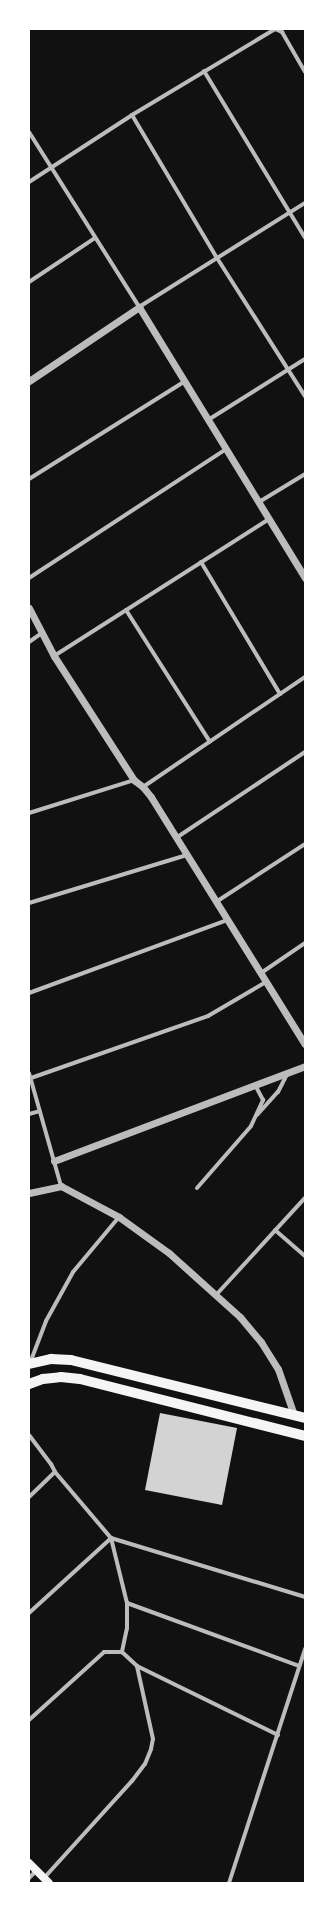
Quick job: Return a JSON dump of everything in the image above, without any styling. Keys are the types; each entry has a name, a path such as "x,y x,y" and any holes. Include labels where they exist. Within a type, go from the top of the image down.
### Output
{"highway":[{"path":"30,1364 51,1359 71,1360 161,1381 305,1418"},
{"path":"29,1384 43,1379 61,1376 80,1378 156,1399 305,1436"},
{"path":"156,1399 161,1381"}],"main road":[{"path":"29,1863 46,1880"}],"street":[{"path":"29,182 132,116 275,29 282,30 305,72"},
{"path":"204,72 305,238"},
{"path":"132,116 217,258 305,396"},
{"path":"29,132 185,381 305,578"},
{"path":"29,380 138,307 305,203"},
{"path":"29,282 95,238"},
{"path":"208,420 305,359"},
{"path":"29,479 185,381"},
{"path":"29,578 226,449"},
{"path":"259,502 305,474"},
{"path":"54,656 269,519"},
{"path":"201,562 280,694"},
{"path":"29,608 54,656 134,780 143,787 305,1042"},
{"path":"126,610 210,742"},
{"path":"29,642 42,633"},
{"path":"143,787 305,677"},
{"path":"176,838 305,752"},
{"path":"29,813 134,780"},
{"path":"216,902 305,844"},
{"path":"29,903 187,856"},
{"path":"29,992 227,920"},
{"path":"261,973 305,943"},
{"path":"30,1078 208,1016 266,982"},
{"path":"54,1161 305,1066"},
{"path":"256,1117 278,1092 288,1072"},
{"path":"29,1073 61,1186"},
{"path":"197,1188 251,1126 264,1100 255,1085"},
{"path":"29,1114 40,1111"},
{"path":"29,1193 61,1186 119,1217 169,1253 240,1317 261,1342 278,1369 294,1415"},
{"path":"216,1295 305,1198"},
{"path":"30,1364 46,1321 73,1272 119,1217"},
{"path":"275,1230 305,1256"},
{"path":"29,1435 51,1464 55,1472 111,1538 127,1603 127,1628 122,1652"},
{"path":"29,1497 55,1472"},
{"path":"111,1538 305,1598"},
{"path":"29,1613 111,1538"},
{"path":"127,1603 299,1666"},
{"path":"229,1883 305,1649"},
{"path":"29,1720 104,1652 122,1652 137,1666 278,1734"},
{"path":"46,1880 145,1764 153,1739 137,1666"},
{"path":"29,1878 37,1870"}],"building":[{"path":"160,1413 237,1428 222,1505 145,1490"}]}
